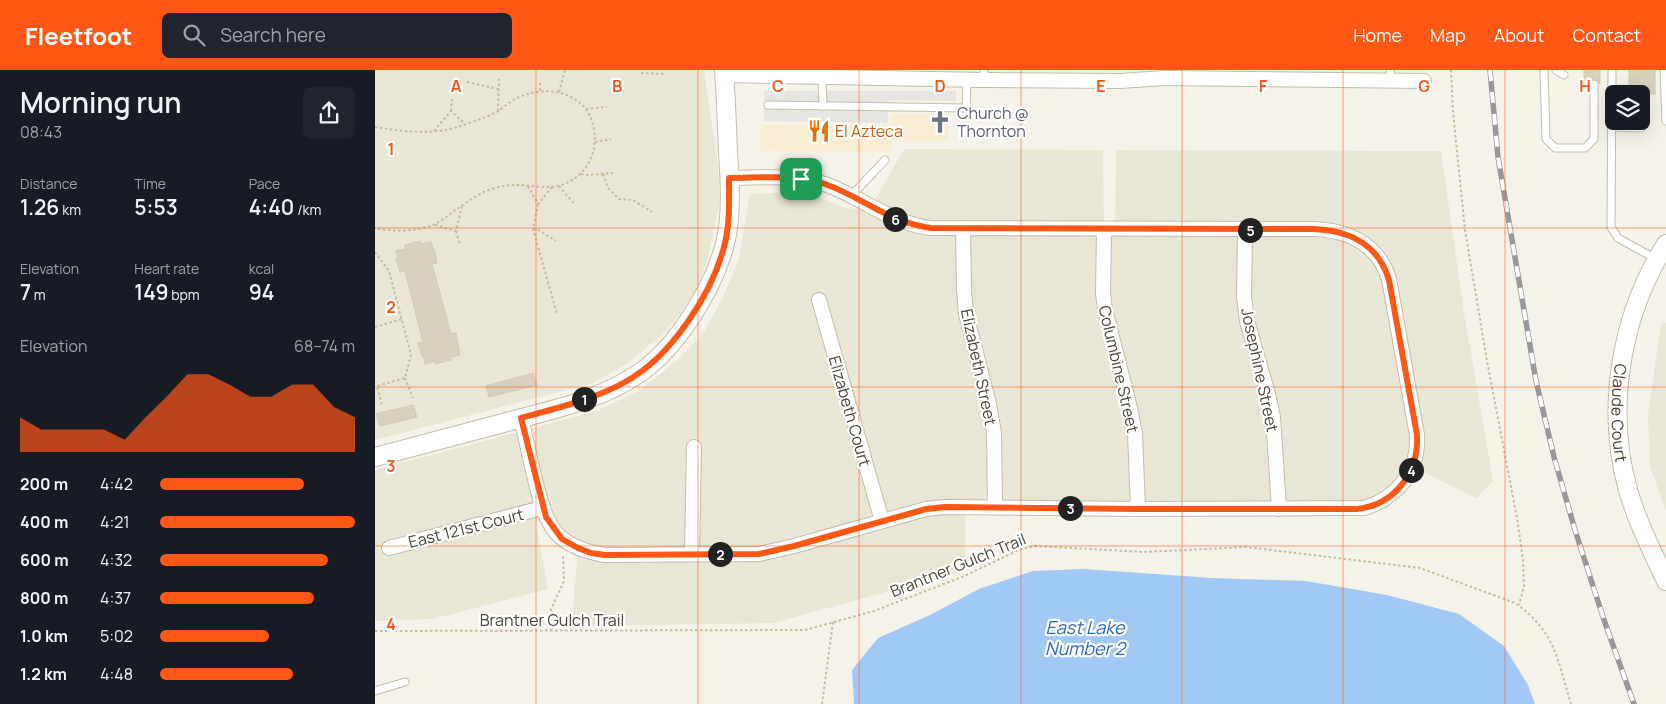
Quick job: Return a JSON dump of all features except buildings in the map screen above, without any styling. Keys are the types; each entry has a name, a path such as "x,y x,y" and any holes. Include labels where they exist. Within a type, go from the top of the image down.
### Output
{"street":[{"path":"375,457 589,398 624,382 654,362 690,318 707,290 718,265 727,232 729,178 724,72 822,77 891,74 967,80 984,75 1165,78 1391,75 1424,81"},
{"path":"521,418 542,508 549,524 562,539 578,548 605,555 765,553 936,508 1365,508 1388,497 1400,487 1413,467 1418,444 1417,435 1389,280 1383,265 1375,254 1366,245 1343,233 1332,230 931,228 905,223 851,195 825,184 801,179 729,178"},
{"name":"Elizabeth Street","path":"963,228 966,314 989,404 994,433 995,507"},
{"name":"Columbine Street","path":"1103,229 1103,294 1105,309 1131,408 1135,433 1138,509"},
{"name":"Josephine Street","path":"1245,230 1244,288 1247,321 1273,417 1279,509"},
{"name":"Claude Court","path":"1666,244 1656,260 1637,303 1626,340 1620,372 1617,422 1628,488 1645,537 1666,581"},
{"name":"Elizabeth Court","path":"819,300 881,522"},
{"path":"692,554 694,447"},
{"name":"East 121st Court","path":"389,548 542,508"}],"lane":[{"path":"1544,70 1546,139 1555,148 1585,148 1594,139 1594,84"},
{"path":"1556,70 1564,75 1564,70"},
{"path":"1612,70 1612,85"},
{"path":"1664,70 1666,120"},
{"path":"822,77 823,106"},
{"path":"768,105 966,108 967,80"},
{"path":"1612,130 1611,227 1618,238 1656,260"},
{"path":"851,195 885,160"},
{"path":"375,691 405,682"}],"path":[{"path":"559,92 565,70"},
{"path":"1451,70 1453,112 1465,230 1523,560 1524,586 1519,605"},
{"path":"641,73 664,74"},
{"path":"498,111 499,79"},
{"path":"467,82 498,89"},
{"path":"539,83 540,92"},
{"path":"375,127 409,132 453,128 498,111 515,99 540,92 559,92 574,99 586,109 593,124 595,142 592,157 581,174 570,182 559,186 505,186 483,192 434,224 420,228 394,231 376,228 375,232"},
{"path":"434,131 451,111 452,99"},
{"path":"586,109 607,107"},
{"path":"451,111 466,124"},
{"path":"595,142 611,139"},
{"path":"581,174 613,173"},
{"path":"603,174 608,188 619,198 633,200 652,212"},
{"path":"528,186 538,204 533,229 557,314"},
{"path":"538,204 553,186"},
{"path":"559,186 575,205"},
{"path":"460,245 455,231 462,206"},
{"path":"434,224 455,231"},
{"path":"533,229 537,229 556,241"},
{"path":"375,252 389,271 402,319 411,355 405,378 413,398"},
{"path":"375,327 402,319"},
{"path":"382,406 377,386 405,378"},
{"path":"551,632 551,609 565,581 562,539"},
{"name":"Brantner Gulch Trail","path":"375,631 805,630 883,607 962,577 1021,549 1036,546 1144,552 1246,547 1420,568 1519,605 1543,628 1553,642 1571,704"},
{"path":"822,704 833,622"}],"shaded area":[{"path":"375,70 704,70 718,166 720,201 707,261 695,291 679,316 658,338 627,364 593,383 375,440"},
{"path":"764,91 956,91 956,101 888,100 888,123 764,121"},
{"path":"891,114 948,114 948,141 892,141 891,152 760,151 761,125 891,125"},
{"path":"904,149 1103,150 1104,229 1115,229 1116,150 1441,151 1464,313 1493,481 1476,498 1413,467 1376,504 965,507 965,570 774,623 572,626 578,548 534,511 548,589 433,619 375,621 375,470 597,411 640,390 676,361 704,332 723,297 739,258 750,194 798,192 821,198 847,209 871,207"},
{"path":"1661,323 1666,323 1666,511 1650,467 1648,415"}],"water":[{"name":"East Lake Number 2","path":"1084,569 1212,578 1306,581 1387,595 1459,614 1504,646 1528,685 1535,704 854,704 852,670 878,638 930,615 979,589 1033,571"}],"railway":[{"path":"1490,70 1498,157 1536,381 1554,457 1575,530 1634,704"}],"place":[{"name":"Church @ Thornton","path":"940,122"},
{"name":"El Azteca","path":"819,131"}],"route":[{"path":"729,178 801,179 825,184 851,195 905,223 931,228 1327,229 1355,238 1375,254 1387,272 1417,435 1418,444 1413,467 1400,487 1388,497 1376,504 1357,509 945,507 926,509 759,554 605,555 591,553 562,539 549,524 542,508 521,418 589,398 624,382 654,362 700,303 718,265 727,232 729,178"}]}
